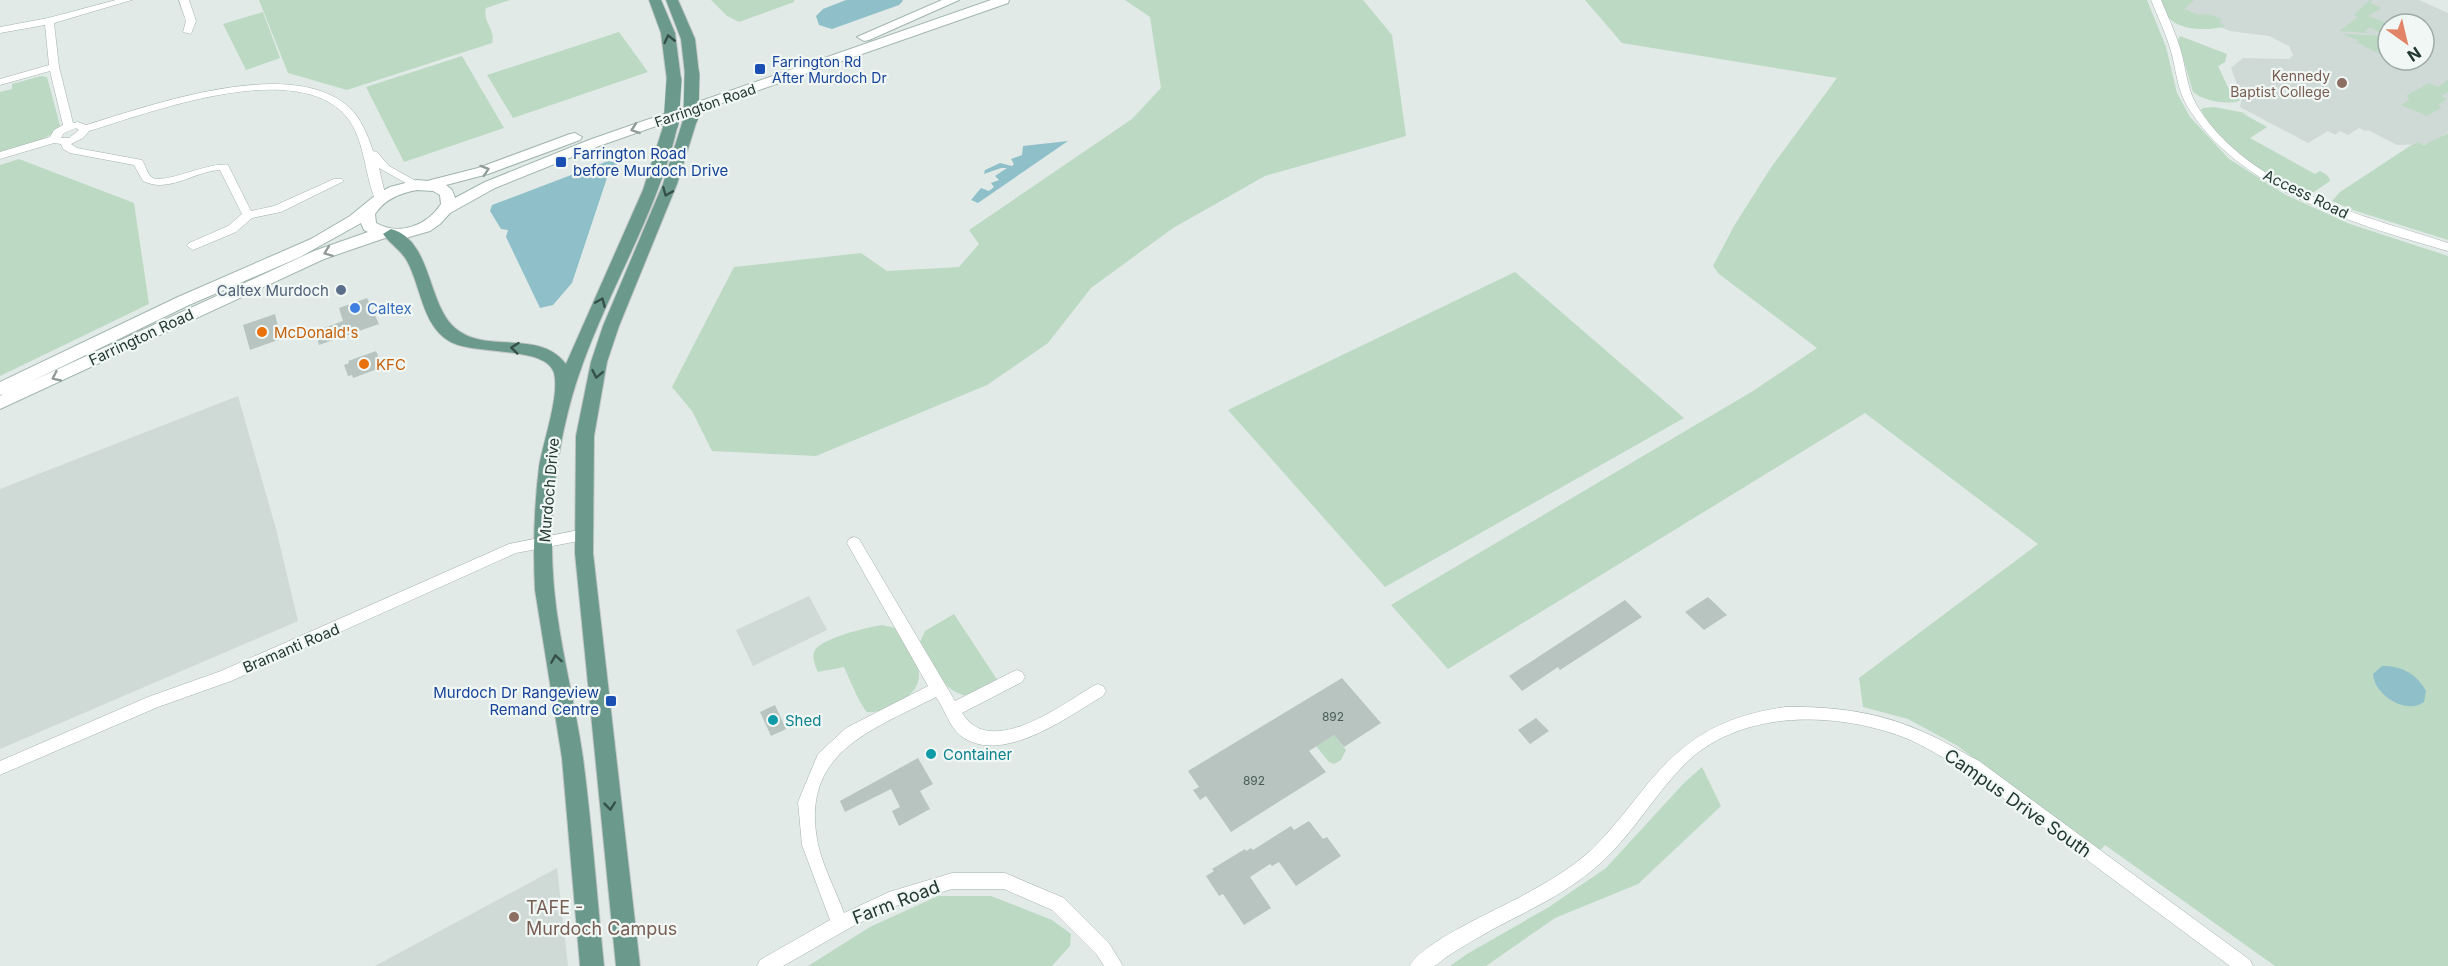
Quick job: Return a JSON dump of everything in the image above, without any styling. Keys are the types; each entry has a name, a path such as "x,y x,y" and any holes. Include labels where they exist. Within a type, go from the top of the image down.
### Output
{"main road":[{"name":"Murdoch Drive","path":"592,966 572,758 546,598 544,544 548,467 555,427 564,395 656,178 671,124 674,80 668,33 655,0"},
{"name":"Murdoch Drive","path":"628,966 584,535 585,436 599,362 616,310 674,174 691,117 692,74 688,39 672,0"},
{"path":"864,37 953,0"},
{"name":"Farrington Road","path":"0,389 170,307 317,241 358,219 376,202 398,189 461,178 970,0"},
{"name":"Farrington Road","path":"0,403 319,255 387,234 419,229 436,219 446,209 490,185 594,143 993,2"},
{"path":"762,72 777,72 828,54 837,54 835,58"},
{"path":"423,185 447,193 446,209"},
{"path":"376,202 367,214 369,226 405,246 416,262 431,303 445,329 455,338 471,344 544,353 555,361 562,371 564,395"}],"street":[{"path":"0,30 49,21 127,0"},
{"path":"184,0 191,21 188,32"},
{"name":"Access Road","path":"2156,0 2176,51 2189,100 2203,124 2226,146 2264,175 2312,201 2359,219 2448,247"},
{"path":"49,21 54,67 69,127"},
{"path":"0,82 54,67"},
{"path":"0,156 60,140 204,94 241,88 286,87 315,93 337,102 349,114 375,170 376,202"},
{"path":"91,152 83,145 83,132 80,126 69,127 57,133 60,140 71,149 138,162 147,179 154,182 166,181 211,167 224,167 248,215"},
{"path":"365,145 385,168 423,185"},
{"path":"193,246 232,228 248,215 277,209 338,181"},
{"name":"Bramanti Road","path":"0,768 153,702 226,676 514,548 584,535"},
{"path":"854,543 938,689 965,730 985,740 1015,737 1098,691"},
{"path":"953,710 1017,677"},
{"path":"840,924 810,845 806,802 824,759 851,733 938,689"},
{"name":"Campus Drive South","path":"1419,966 1441,949 1545,892 1582,868 1603,850 1669,769 1685,753 1706,738 1739,723 1762,716 1789,713 1815,713 1897,728 1973,766 2244,966"},
{"name":"Farm Road","path":"766,966 840,924 889,900 952,881 1005,881 1058,904 1103,949 1114,966"}],"shaded area":[{"name":"Kennedy Baptist College","path":"2184,0 2419,0 2448,13 2448,132 2429,144 2397,145 2368,130 2359,128 2348,135 2340,131 2335,135 2328,131 2308,143 2240,107 2242,98 2231,68 2243,58 2289,59 2293,55 2289,46 2269,36 2230,31 2174,9"},
{"path":"238,396 276,529 298,621 0,749 0,489"},
{"path":"809,596 827,630 753,666 736,630"},
{"name":"TAFE - Murdoch Campus","path":"557,868 568,966 375,966"}],"green space":[{"path":"259,0 510,0 486,8 485,13 493,38 492,43 347,90 288,73"},
{"path":"711,0 794,0 794,2 739,22 727,16"},
{"path":"1125,0 1363,0 1392,35 1406,136 1265,176 1173,228 1091,288 1048,343 987,385 816,456 712,451 692,411 672,387 734,267 861,253 887,271 959,267 979,244 969,230 1132,119 1161,88 1150,17"},
{"path":"1585,0 2147,0 2166,47 2177,93 2190,117 2229,159 2286,195 2350,224 2448,256 2448,966 2275,966 2105,845 2100,850 1956,745 1908,719 1863,707 1859,678 2038,544 1865,413 1448,669 1391,605 1753,391 1817,348 1719,274 1713,266 1734,226 1772,166 1837,78 1622,43"},
{"path":"2161,0 2194,0 2184,9 2199,15 2208,14 2222,19 2219,22 2225,26 2204,29 2180,25 2169,18"},
{"path":"2370,0 2372,0 2370,3 2381,8 2368,16 2376,19 2376,30 2370,27 2365,31 2368,33 2339,31 2358,17 2354,15"},
{"path":"263,12 280,58 246,70 223,24"},
{"path":"619,32 648,72 513,118 487,75"},
{"path":"2342,34 2376,35 2376,52 2356,42 2358,40"},
{"path":"2180,36 2227,54 2225,62 2218,66 2234,100 2241,97 2239,101 2228,103 2215,101 2193,92 2178,40"},
{"path":"462,56 504,128 404,162 366,87"},
{"path":"41,76 47,77 61,129 39,141 0,153 0,92 12,89 12,84"},
{"path":"2448,80 2448,92 2441,96 2447,99 2438,105 2442,107 2427,116 2401,105 2410,99 2406,96 2429,83 2438,87"},
{"path":"2214,107 2251,114 2242,113 2267,127 2250,138 2315,174 2322,172 2328,176 2330,181 2314,192 2306,192 2262,170 2233,148 2209,123 2201,110"},
{"path":"2448,133 2448,240 2353,210 2332,201 2340,192 2410,146 2418,142 2424,145"},
{"path":"19,159 134,203 149,304 0,376 0,165"},
{"path":"1515,272 1684,418 1385,587 1228,410"},
{"path":"954,614 998,681 968,696 959,694 944,683 920,642 925,631"},
{"path":"882,625 900,629 915,660 919,678 916,687 909,695 897,703 879,711 867,712 844,667 818,672 813,655 820,646 836,637"},
{"path":"1334,735 1346,750 1341,760 1334,764 1329,762 1316,746"},
{"path":"1702,767 1721,806 1638,884 1555,918 1486,966 1450,966 1549,907 1606,868 1684,783"},
{"path":"938,896 991,896 1052,920 1071,934 1070,946 1052,966 808,966 870,927"}],"water":[{"path":"846,0 903,1 899,5 832,29 819,25 816,16 823,9"},
{"path":"1068,141 978,203 971,200 981,188 989,191 994,187 991,183 999,180 995,176 1007,168 984,174 985,170 1000,163 1012,166 1014,164 1011,159 1022,155 1023,146"},
{"path":"608,161 619,163 610,169 572,283 553,305 540,308 506,237 508,230 501,229 490,211 492,205"},
{"path":"2382,666 2396,667 2413,675 2426,691 2424,702 2409,706 2392,701 2385,696 2375,682 2373,674"}],"building":[{"path":"367,298 379,324 319,345 315,331 343,321 339,308"},
{"name":"McDonald's","path":"275,314 281,339 250,350 243,325"},
{"name":"KFC","path":"376,351 383,367 353,378 352,375 348,376 344,365 349,363 348,361"},
{"path":"1708,597 1727,615 1704,630 1685,612"},
{"path":"1625,600 1642,617 1560,670 1558,667 1522,691 1509,676"},
{"path":"1342,678 1381,723 1344,747 1334,735 1309,751 1326,772 1231,832 1206,796 1200,800 1193,790 1199,787 1188,771"},
{"name":"Shed","path":"775,705 786,729 771,736 760,712"},
{"path":"1536,718 1549,731 1530,744 1518,730"},
{"path":"918,758 933,784 920,791 930,809 899,826 892,811 900,807 891,789 845,812 840,801"},
{"path":"1309,821 1323,839 1327,837 1341,856 1296,886 1279,862 1272,866 1270,864 1250,877 1271,908 1244,925 1223,894 1219,896 1206,876 1214,871 1212,869 1245,849 1246,851 1251,848 1253,850 1291,826 1294,830"}],"place":[{"name":"Farrington Rd After Murdoch Dr","path":"760,69"},
{"name":"Kennedy Baptist College","path":"2342,83"},
{"name":"Farrington Road before Murdoch Drive","path":"561,162"},
{"name":"Caltex Murdoch","path":"341,290"},
{"name":"Caltex","path":"355,308"},
{"name":"McDonald's","path":"262,332"},
{"name":"KFC","path":"364,364"},
{"name":"Murdoch Dr Rangeview Remand Centre","path":"611,701"},
{"name":"Shed","path":"773,720"},
{"name":"Container","path":"931,754"},
{"name":"TAFE - Murdoch Campus","path":"514,917"}]}
